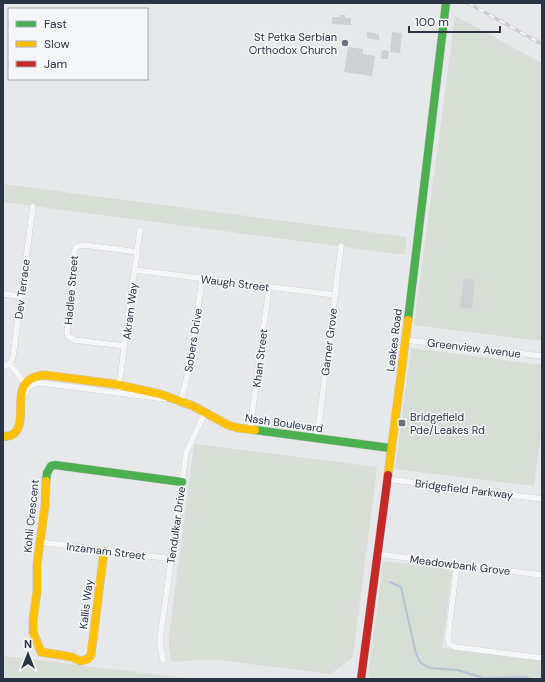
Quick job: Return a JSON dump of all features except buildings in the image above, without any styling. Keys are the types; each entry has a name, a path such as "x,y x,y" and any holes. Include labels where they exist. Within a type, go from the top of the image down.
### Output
{"street":[{"name":"Leakes Road","path":"361,679 390,448 394,432 446,3"},
{"name":"Dev Terrace","path":"10,364 13,357 33,206"},
{"name":"Akram Way","path":"119,389 140,230"},
{"name":"Hadlee Street","path":"125,346 74,340 68,336 71,272 74,253 78,246 84,245 138,252"},
{"name":"Garner Grove","path":"317,438 341,246"},
{"name":"Waugh Street","path":"135,270 335,296"},
{"name":"Sobers Drive","path":"181,401 192,356 202,278"},
{"name":"Khan Street","path":"250,430 269,287"},
{"path":"3,294 21,296"},
{"name":"Greenview Avenue","path":"405,340 542,356"},
{"path":"3,366 10,364 27,385 22,391 19,426 14,434 7,437"},
{"name":"Nash Boulevard","path":"27,385 37,376 119,389 151,392 181,401 229,425 250,430 390,448"},
{"name":"Tendulkar Drive","path":"163,660 160,642 186,453 188,445 205,412"},
{"name":"Kohli Crescent","path":"88,659 80,661 72,657 41,652 33,632 37,592 37,564 45,506 47,473 51,466 55,465 182,482"},
{"name":"Bridgefield Parkway","path":"387,479 542,499"},
{"name":"Inzamam Street","path":"40,542 172,559"},
{"name":"Kallis Way","path":"88,659 91,655 104,551"},
{"name":"Meadowbank Grove","path":"377,554 542,575"},
{"path":"457,564 448,637 449,644 455,647 542,658"}],"shaded area":[{"path":"455,16 542,63 542,341 414,325"},
{"path":"3,184 407,237 405,255 3,202"},
{"path":"411,348 542,365 542,424 534,486 395,469"},
{"path":"194,444 377,467 353,657 331,674 219,660 174,662 171,660 169,637"},
{"path":"383,561 449,569 452,572 442,648 542,661 542,679 368,679"},
{"path":"3,656 194,679 3,679"}],"waterway":[{"path":"390,582 401,587 416,654 421,663 430,668 457,670 484,678 525,677 531,679"}],"railway":[{"path":"468,3 542,44"}],"traffic: fast":[{"path":"408,320 446,3"},
{"path":"255,430 390,448"},
{"path":"46,481 47,473 51,466 55,465 182,482"}],"traffic: slow":[{"path":"388,475 408,320"},
{"path":"3,437 12,435 18,429 22,392 25,384 32,378 45,375 114,384 160,394 193,406 228,425 255,430"},
{"path":"46,481 45,506 37,564 37,592 33,620 33,632 41,652 72,657 80,661 88,659 91,655 104,551"}],"traffic: jam":[{"path":"361,679 388,475"}],"place":[{"name":"St Petka Serbian Orthodox Church","path":"345,43"},
{"name":"Bridgefield Pde/Leakes Rd","path":"402,423"}]}
